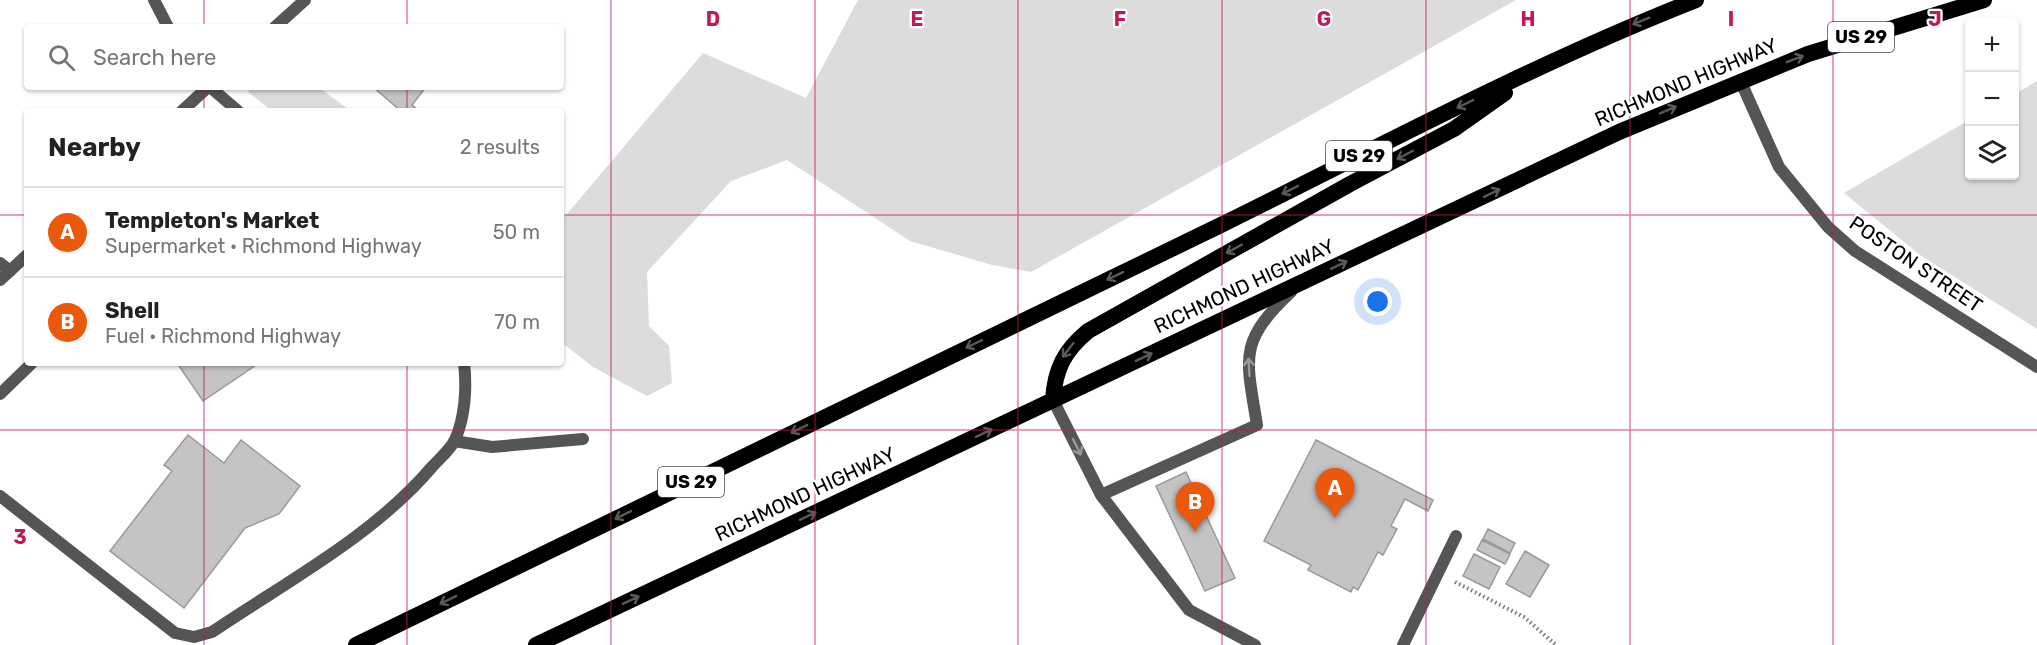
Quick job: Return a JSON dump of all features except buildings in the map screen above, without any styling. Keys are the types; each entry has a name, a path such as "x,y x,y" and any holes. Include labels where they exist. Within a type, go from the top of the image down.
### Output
{"highway":[{"name":"US 29","path":"356,645 1542,67 1634,24 1696,0"},
{"name":"RICHMOND HIGHWAY","path":"536,645 1619,132 1740,80 1808,54 1984,0"},
{"path":"1053,400 1058,366 1074,343 1088,331 1350,184 1454,129 1542,67"}],"street":[{"path":"154,0 166,24"},
{"path":"278,24 305,0"},
{"name":"POSTON STREET","path":"1740,80 1779,167 1828,227 1855,251 2037,367"},
{"path":"185,108 206,90"},
{"path":"213,90 234,108"},
{"path":"0,280 5,267 24,257"},
{"path":"1101,495 1257,424 1248,372 1250,346 1262,322 1301,283"},
{"path":"0,394 29,366"},
{"path":"0,496 175,633 194,637 212,632 379,520 416,486 454,441 462,416 465,388 464,366"},
{"path":"1053,400 1101,495 1190,610 1255,645"},
{"path":"454,441 492,447 583,439"},
{"path":"1403,645 1456,536"}],"path":[{"path":"1438,574 1524,617 1556,645"}],"shaded area":[{"path":"858,0 1516,0 1031,272 992,265 910,241 787,160 731,181 647,272 649,326 669,346 672,383 647,396 593,367 564,344 564,217 703,53 806,98"},
{"path":"2037,81 2037,329 1920,255 1844,193 1965,122 1965,180 2019,180 2019,92"},
{"path":"250,90 322,90 347,108 268,108 248,92"}],"place":[{"name":"Templeton's Market","path":"1335,518"},
{"name":"Shell","path":"1195,532"}]}
